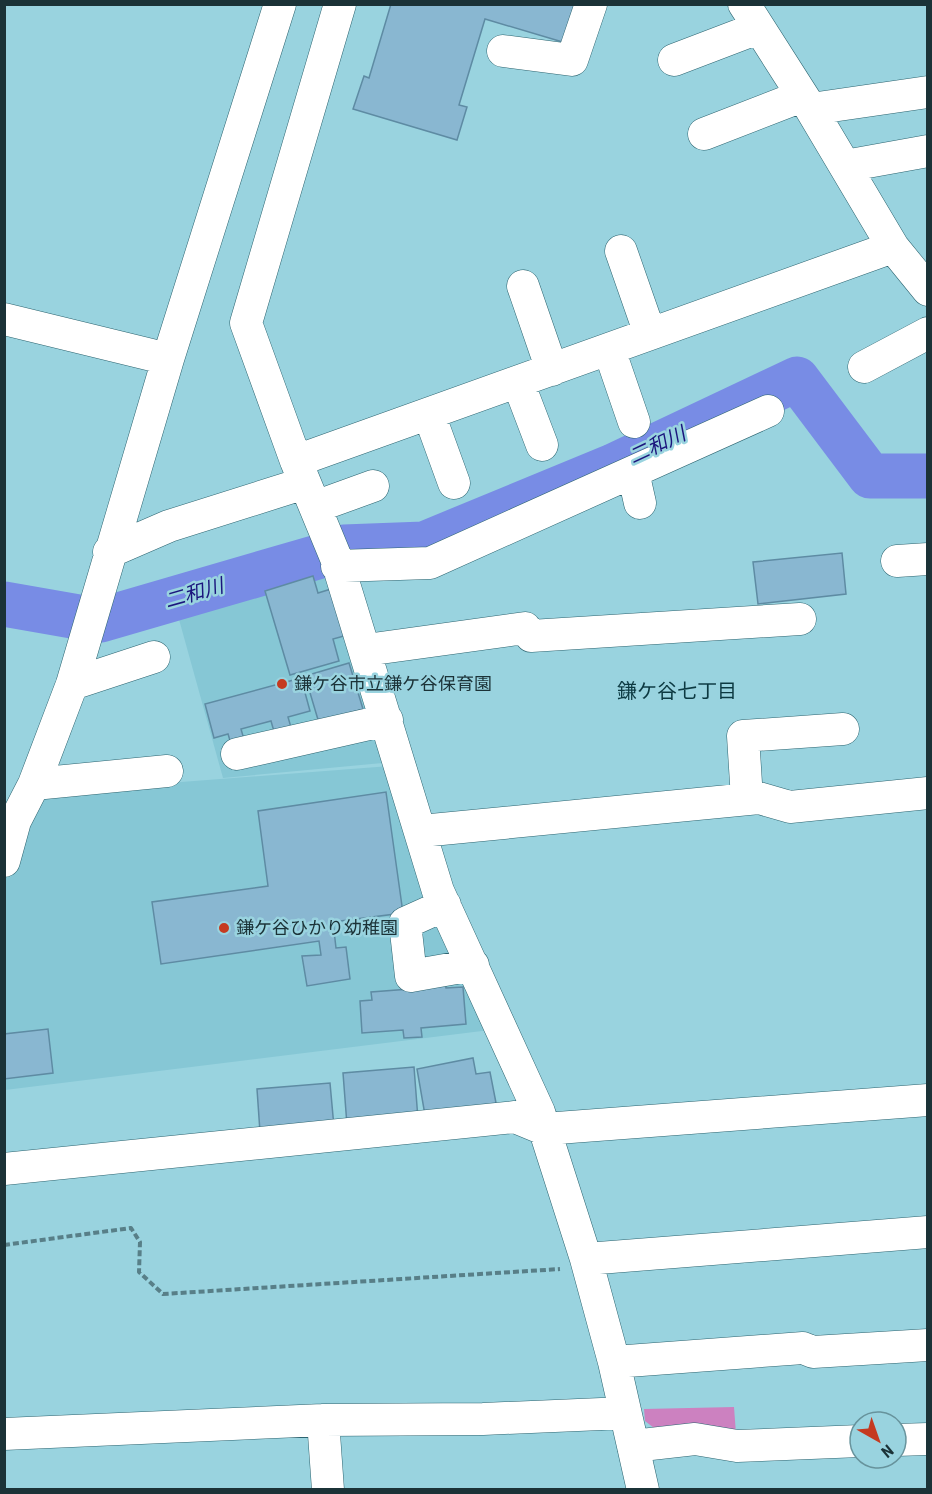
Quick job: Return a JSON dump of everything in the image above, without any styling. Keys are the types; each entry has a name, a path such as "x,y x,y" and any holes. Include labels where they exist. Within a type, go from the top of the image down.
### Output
{"street":[{"path":"4,861 10,823 34,784 72,684 109,552 168,359 280,4"},
{"path":"340,4 246,323 334,556 366,650 438,891 473,965 544,1129 586,1259 614,1362 643,1490"},
{"path":"503,51 572,60 591,4"},
{"path":"674,60 751,16 807,103 893,247 927,290"},
{"path":"704,134 807,103 927,92"},
{"path":"845,166 927,151"},
{"path":"109,552 169,526 305,484 429,414 893,247"},
{"path":"621,252 650,334"},
{"path":"524,286 552,370"},
{"path":"4,319 168,359"},
{"path":"864,367 927,333"},
{"path":"609,349 634,422"},
{"path":"518,382 542,445"},
{"path":"334,556 430,563 768,411"},
{"path":"429,414 454,483"},
{"path":"633,472 640,503"},
{"path":"305,484 373,486"},
{"path":"366,650 525,628 531,636 800,620"},
{"path":"72,684 154,657"},
{"path":"237,754 387,720"},
{"path":"747,799 743,736 843,729"},
{"path":"34,784 167,771"},
{"path":"421,831 759,798 790,807 927,793"},
{"path":"445,905 405,923 411,976 473,965"},
{"path":"4,1169 515,1117 544,1129 927,1100"},
{"path":"586,1259 927,1232"},
{"path":"614,1362 802,1348 813,1352 927,1345"},
{"path":"4,1434 323,1420 483,1419 625,1413"},
{"path":"323,1420 328,1490"},
{"path":"633,1446 695,1439 737,1446 848,1441"},
{"path":"908,1440 927,1439"}],"path":[{"path":"4,1245 131,1228 140,1242 139,1272 163,1294 558,1270 586,1259"}],"shaded area":[{"name":"鎌ケ谷市立鎌ケ谷保育園","path":"325,563 393,762 223,778 175,605"},
{"name":"鎌ケ谷ひかり幼稚園","path":"390,766 490,1030 5,1090 5,879 19,823 38,793"},
{"path":"734,1407 736,1434 658,1431 645,1421 644,1409"}],"building":[{"path":"391,4 577,4 566,43 485,19 459,105 467,107 457,140 353,109 364,76 369,78"},
{"path":"842,553 846,594 758,604 753,562"},
{"path":"313,576 318,593 331,589 344,636 333,639 339,661 290,675 265,591"},
{"path":"349,663 363,709 319,723 305,676"},
{"path":"301,678 310,711 288,717 292,731 275,735 271,721 241,729 245,743 232,747 228,734 214,738 205,704"},
{"path":"386,792 403,913 333,922 336,948 346,947 350,979 307,986 302,956 321,955 319,941 161,964 152,902 268,886 258,811"},
{"path":"445,981 446,988 463,987 466,1024 421,1028 422,1037 404,1038 403,1030 362,1033 360,1001 372,1000 371,992 410,989"},
{"path":"48,1029 53,1073 4,1079 4,1034"},
{"path":"473,1058 476,1074 490,1072 497,1108 426,1121 417,1069"},
{"path":"414,1067 418,1119 347,1125 343,1073"},
{"path":"330,1083 334,1127 260,1132 257,1089"}],"waterway":[{"name":"二和川","path":"344,547 424,544 613,466 797,379 870,476 928,476"},
{"name":"二和川","path":"101,620 321,556"},
{"name":"二和川","path":"4,604 84,618"}],"place":[{"name":"鎌ケ谷市立鎌ケ谷保育園","path":"282,684"},
{"name":"鎌ケ谷ひかり幼稚園","path":"224,928"}],"district":[{"name":"鎌ケ谷七丁目","path":"677,691"}]}
